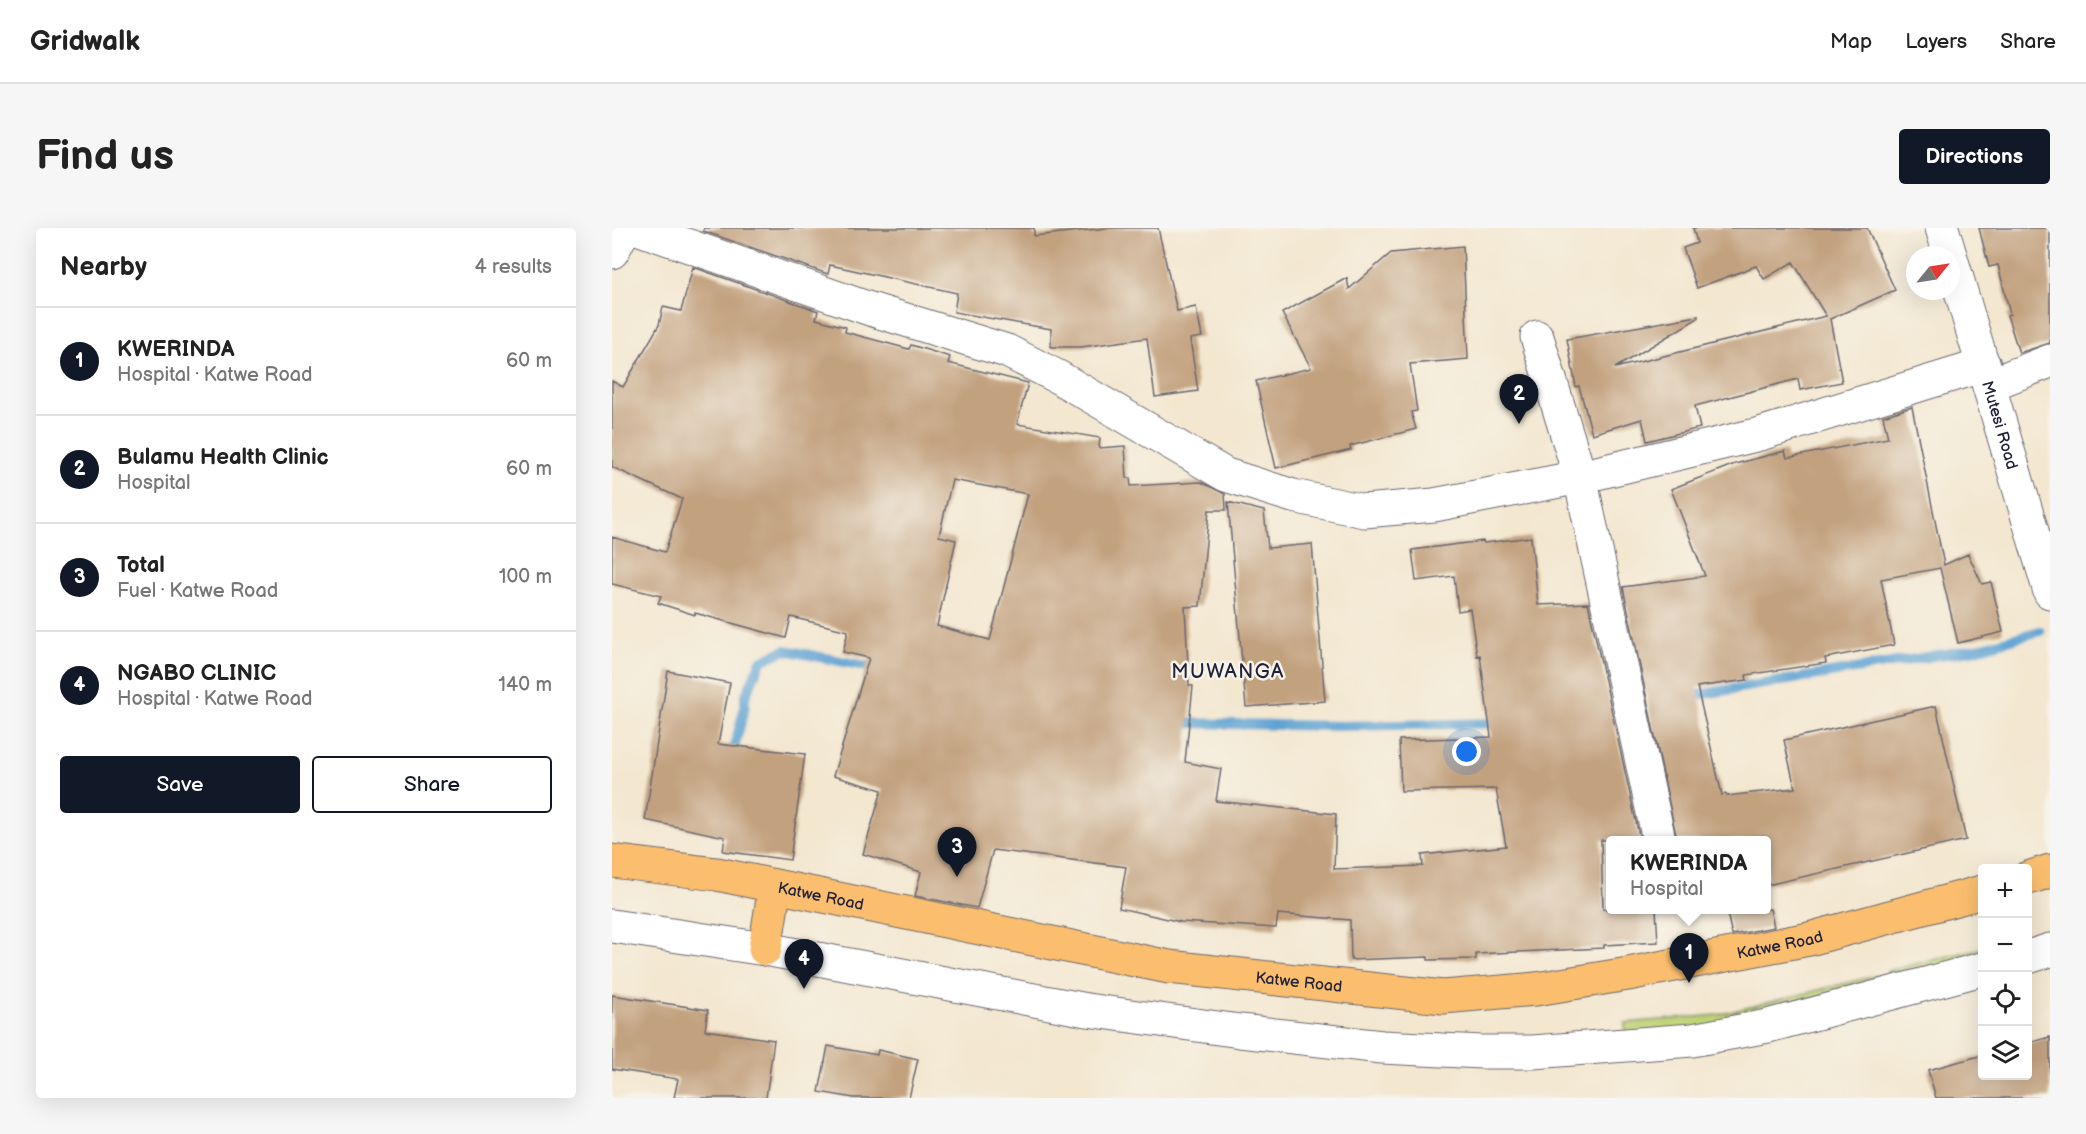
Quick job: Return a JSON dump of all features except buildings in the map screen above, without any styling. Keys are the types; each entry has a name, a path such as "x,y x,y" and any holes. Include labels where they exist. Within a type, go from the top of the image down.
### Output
{"highway":[{"name":"Katwe Road","path":"612,861 717,874 1169,967 1443,997 1536,989 1628,974 1809,939 1978,893"},
{"path":"2032,877 2050,871"},
{"path":"765,949 775,886"}],"street":[{"path":"612,252 625,228"},
{"path":"637,228 870,309 1007,351 1058,376 1226,475 1293,496 1364,510 1434,505 1580,477 1760,434 1986,375 2050,362"},
{"name":"Mutesi Road","path":"1942,228 1948,246"},
{"name":"Mutesi Road","path":"1960,287 2049,584"},
{"path":"1537,337 1580,477 1658,836"},
{"path":"612,926 765,949 1087,1010 1382,1047 1482,1052 1533,1052 1692,1040 1768,1026 1978,970"},
{"path":"2032,956 2050,950"}],"green space":[{"path":"1978,949 1978,975 1892,997 1887,971"},
{"path":"1875,976 1880,1000 1625,1054 1625,1023 1718,1015"}],"waterway":[{"path":"1685,697 1976,649 2040,631"},
{"path":"731,760 745,706 745,697 761,661 785,650 880,669"},
{"path":"1175,723 1342,726 1501,723"}],"place":[{"name":"Bulamu Health Clinic","path":"1519,424"},
{"name":"Total","path":"957,877"},
{"name":"KWERINDA","path":"1689,983"},
{"name":"NGABO CLINIC","path":"804,989"}],"district":[{"name":"MUWANGA","path":"1228,671"}]}
